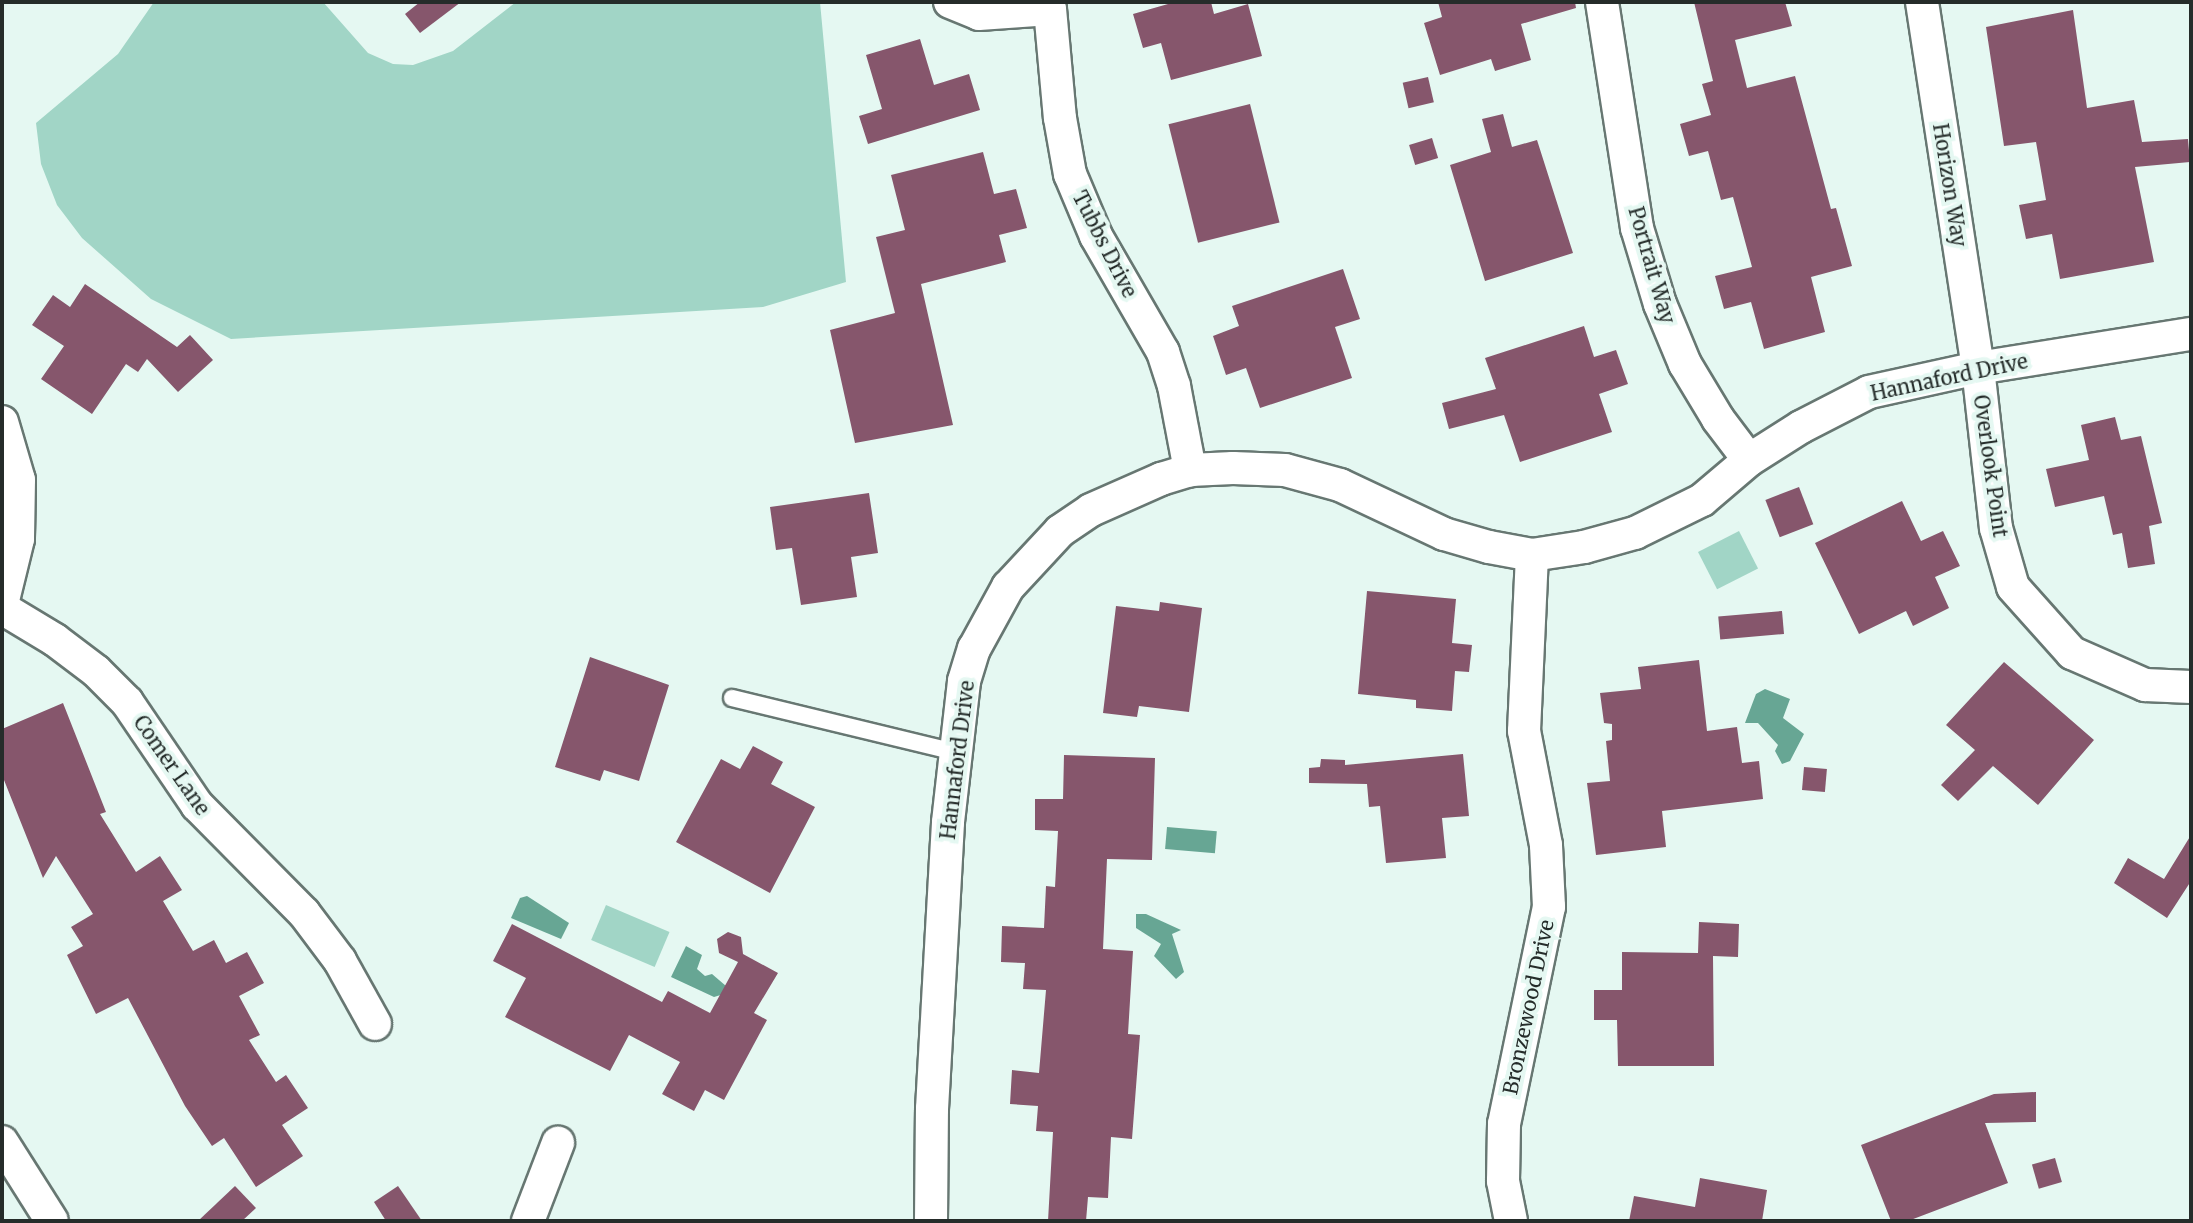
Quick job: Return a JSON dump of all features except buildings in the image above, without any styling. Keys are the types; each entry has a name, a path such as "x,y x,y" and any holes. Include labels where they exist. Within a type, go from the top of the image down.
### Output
{"street":[{"name":"Tubbs Drive","path":"950,2 979,14 1050,9 1060,118 1070,174 1096,236 1163,352 1174,386 1190,470"},
{"name":"Portrait Way","path":"1602,2 1637,228 1660,304 1685,364 1718,419 1749,460"},
{"name":"Horizon Way","path":"1922,2 1978,368"},
{"name":"Hannaford Drive","path":"931,1221 932,1093 955,752 964,681 974,649 1008,587 1033,556 1091,510 1123,494 1190,470 1285,470 1340,485 1444,534 1532,555 1635,533 1702,500 1749,460 1801,427 1869,392 1978,368 2191,334"},
{"name":"Overlook Point","path":"1978,368 1996,528 2013,587 2072,653 2145,685 2191,687"},
{"path":"2,422 19,480 18,539 2,606"},
{"name":"Bronzewood Drive","path":"1511,1221 1503,1181 1504,1124 1549,907 1546,845 1524,731 1532,555"},
{"name":"Comer Lane","path":"2,606 65,648 127,702 197,805 304,913 340,961 375,1024"},
{"path":"2,1142 52,1221"},
{"path":"528,1221 558,1143"}],"lane":[{"path":"732,698 955,752"}],"shaded area":[{"path":"154,2 323,2 368,53 393,64 413,65 453,51 516,2 820,2 846,282 763,307 231,339 151,299 82,238 57,205 41,164 36,123 118,54"},
{"path":"1739,531 1758,568 1717,589 1698,552"},
{"path":"1765,689 1790,699 1783,718 1804,734 1790,761 1782,764 1775,751 1778,745 1758,723 1745,723 1756,694"},
{"path":"1167,827 1217,831 1215,853 1165,849"},
{"path":"527,896 569,923 561,939 511,918 520,898"},
{"path":"606,905 670,932 655,967 591,940"},
{"path":"1136,914 1146,914 1181,930 1172,934 1184,972 1176,979 1154,956 1161,944 1136,928"},
{"path":"686,946 702,955 697,969 705,976 712,974 726,986 724,994 714,997 671,977"}]}
